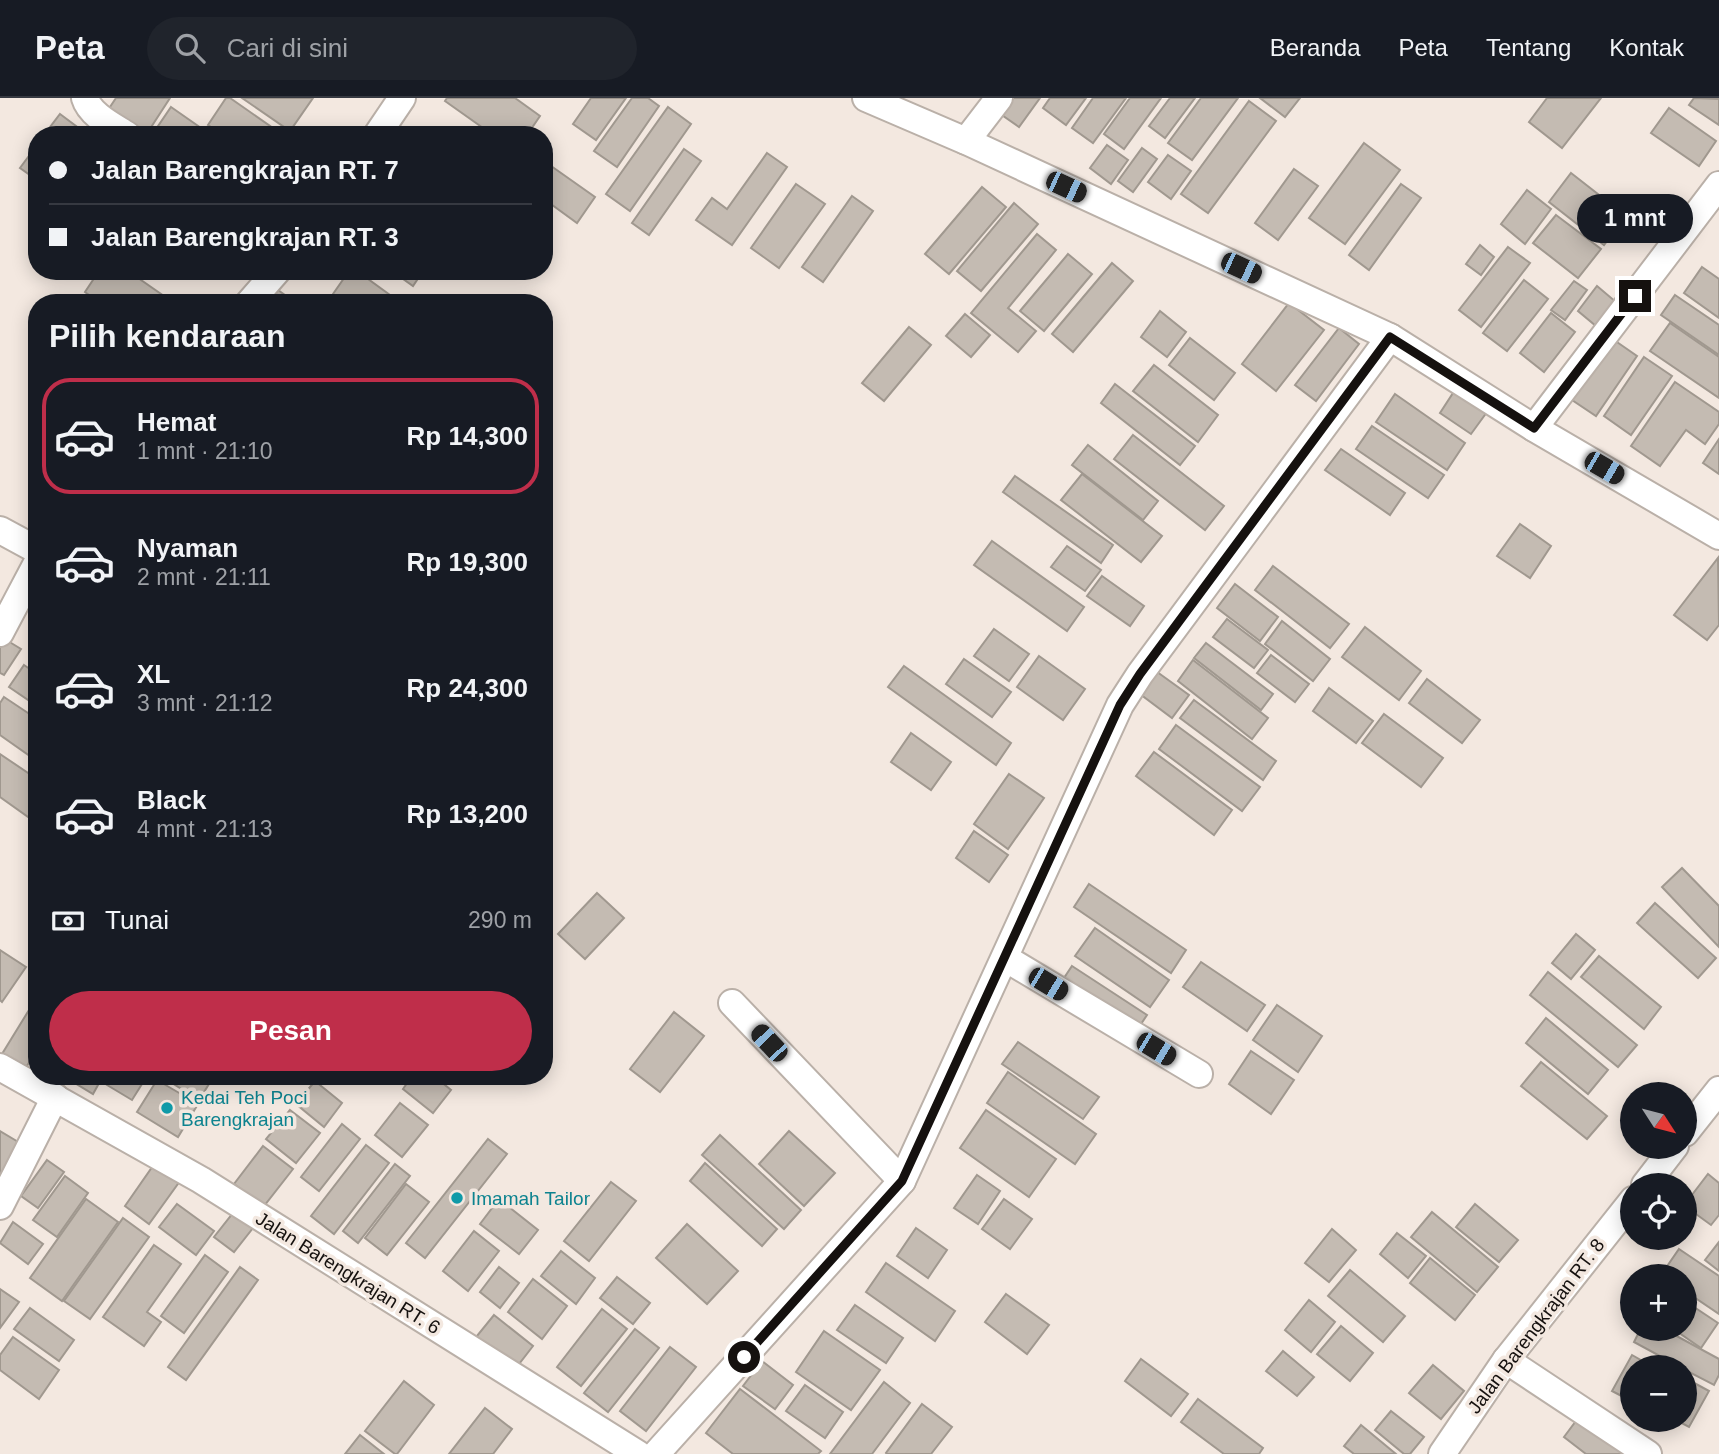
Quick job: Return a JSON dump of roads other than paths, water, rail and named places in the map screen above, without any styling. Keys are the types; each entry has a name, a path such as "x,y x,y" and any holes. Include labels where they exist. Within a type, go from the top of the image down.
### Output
{"street":[{"path":"85,98 88,106 113,126"},
{"path":"383,126 402,98"},
{"path":"866,98 966,141 1390,337 1534,428 1719,536"},
{"path":"966,141 999,98"},
{"path":"1534,428 1719,185"},
{"path":"257,294 269,280"},
{"path":"656,1454 902,1181 1120,705 1140,674 1390,337"},
{"path":"0,530 28,545"},
{"path":"0,633 28,580"},
{"path":"1004,958 1199,1074"},
{"path":"732,1003 902,1181"},
{"name":"Jalan Barengkrajan RT. 6","path":"0,1067 28,1082"},
{"name":"Jalan Barengkrajan RT. 6","path":"33,1085 201,1180 638,1454"},
{"path":"1698,1117 1719,1090"},
{"path":"0,1206 55,1097"},
{"path":"1654,1173 1665,1159"},
{"name":"Jalan Barengkrajan RT. 8","path":"1443,1454 1506,1360 1620,1216"},
{"path":"1506,1360 1648,1454"}],"place":[{"name":"Kedai Teh Poci Barengkrajan","path":"167,1108"},
{"name":"Imamah Tailor","path":"457,1198"}]}
